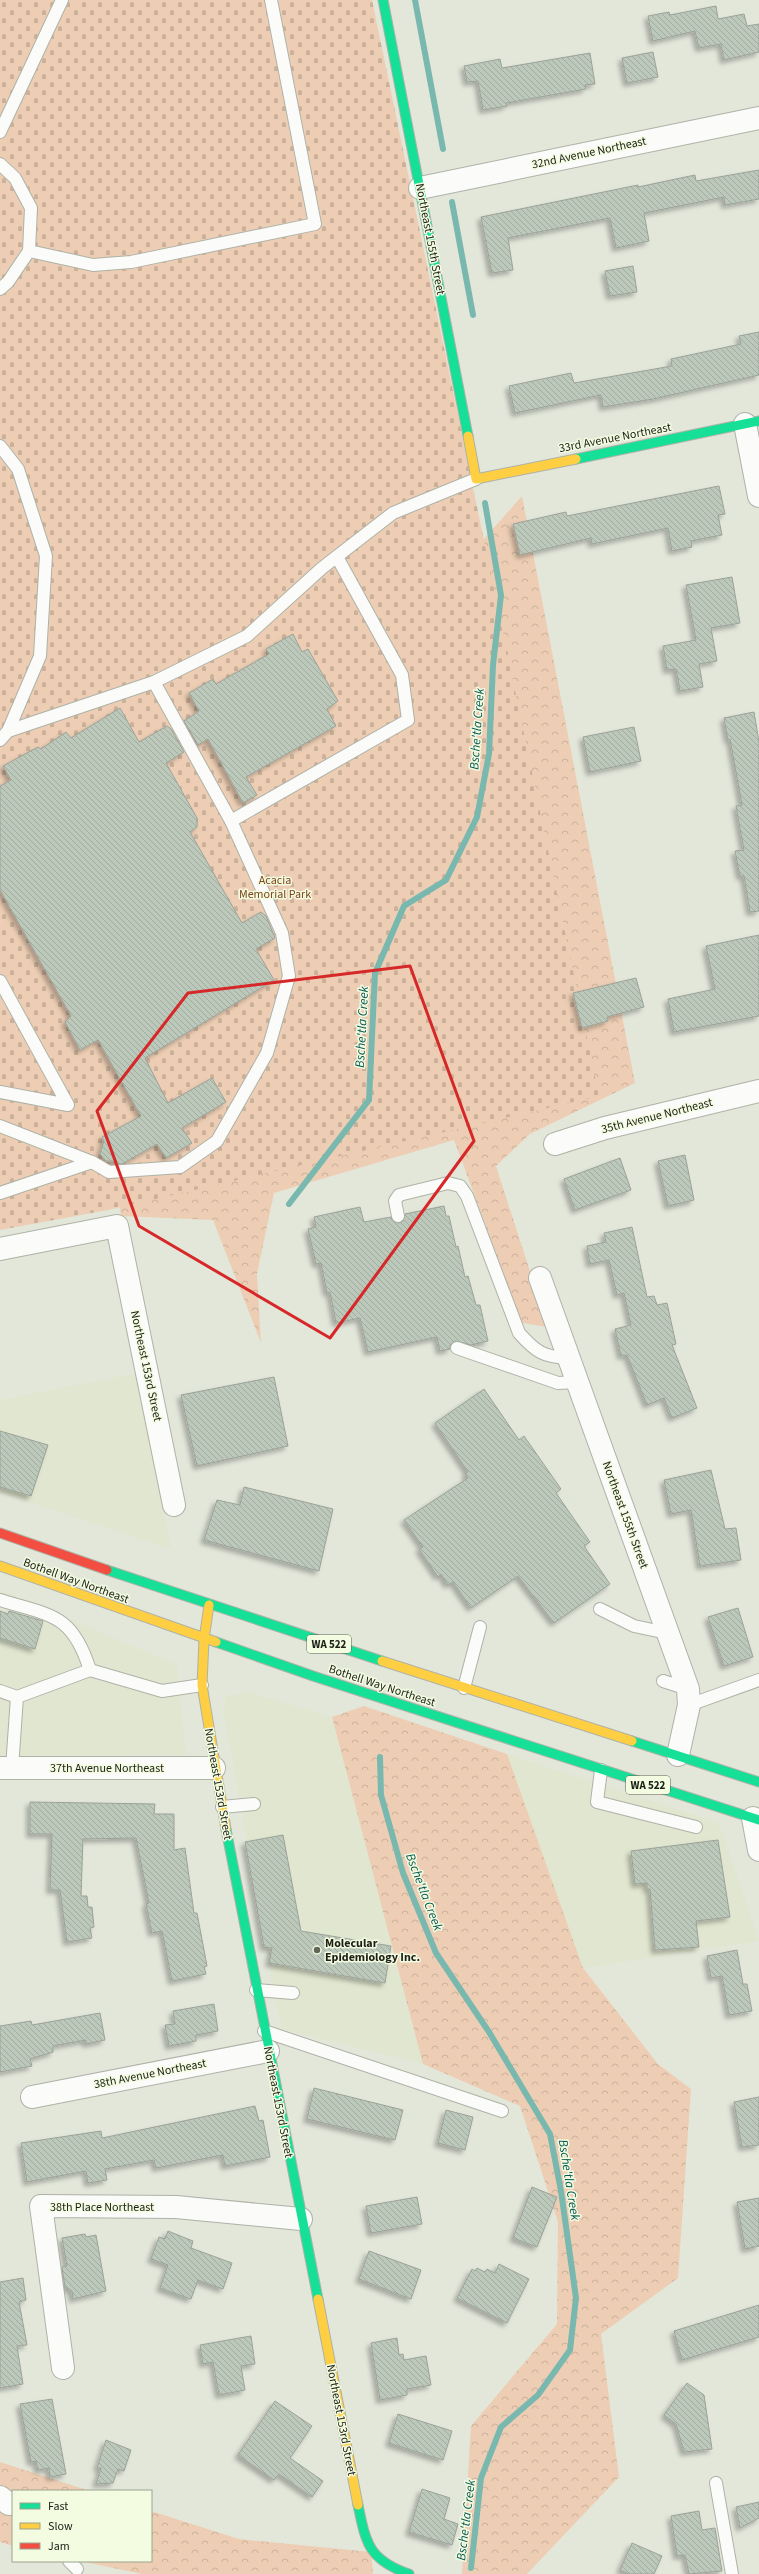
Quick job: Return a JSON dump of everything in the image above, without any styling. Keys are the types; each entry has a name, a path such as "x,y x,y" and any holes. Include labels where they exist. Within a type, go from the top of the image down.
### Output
{"street":[{"name":"Northeast 155th Street","path":"383,0 476,479"},
{"name":"32nd Avenue Northeast","path":"420,188 759,118"},
{"name":"33rd Avenue Northeast","path":"476,479 752,423"},
{"path":"752,423 759,496"},
{"name":"35th Avenue Northeast","path":"555,1144 605,1128 759,1091"},
{"name":"Northeast 153rd Street","path":"0,1249 117,1226 174,1506"},
{"name":"Northeast 155th Street","path":"540,1278 667,1632 688,1697"},
{"name":"Bothell Way Northeast","path":"0,1533 209,1605 759,1782"},
{"name":"Bothell Way Northeast","path":"0,1566 204,1639 601,1770 757,1819"},
{"name":"Northeast 153rd Street","path":"209,1605 204,1639 202,1685 214,1768 256,1990 364,2536 371,2552 382,2564 409,2574"},
{"path":"678,1755 688,1697"},
{"name":"37th Avenue Northeast","path":"6,1768 214,1768"},
{"path":"757,1819 759,1849"},
{"name":"38th Avenue Northeast","path":"32,2097 266,2041"},
{"name":"38th Place Northeast","path":"63,2368 41,2206 176,2207 302,2220"}],"lane":[{"path":"0,132 62,0"},
{"path":"29,251 93,266 131,262 314,224 271,0"},
{"path":"0,164 15,178 31,208 29,251 8,282 0,289"},
{"path":"0,446 18,469 46,556 40,656 4,735"},
{"path":"4,735 154,682 247,636 337,557 393,513 476,479"},
{"path":"231,821 408,720 402,675 337,557"},
{"path":"0,1126 92,1162 109,1172 180,1167 217,1141 267,1053 289,976 282,933 231,821 154,682"},
{"path":"0,982 68,1105 0,1092"},
{"path":"0,1193 92,1162"},
{"path":"398,1216 395,1201 399,1195 448,1182 460,1186 466,1196 519,1333 533,1348 548,1357 569,1358"},
{"path":"457,1348 558,1383 577,1382"},
{"path":"0,1600 47,1615 67,1624 78,1641 90,1670"},
{"path":"600,1610 634,1626 667,1632"},
{"path":"464,1688 480,1626"},
{"path":"0,1691 17,1697 90,1670 162,1691 202,1685"},
{"path":"663,1681 688,1697 759,1680"},
{"path":"6,1768 17,1697"},
{"path":"601,1770 598,1802 696,1827"},
{"path":"222,1806 254,1804"},
{"path":"256,1990 293,1993"},
{"path":"266,2041 502,2111"},
{"path":"716,2483 732,2574"}],"highlighted area":[{"path":"410,966 474,1141 330,1338 139,1226 97,1111 188,993"}],"shaded area":[{"path":"137,1373 171,1549 0,1493 0,1400"},
{"path":"0,1590 177,1665 186,1755 0,1756"},
{"path":"248,1692 332,1717 403,1956 423,2064 281,2029 224,1714 226,1696"},
{"path":"507,1754 719,1823 759,1941 583,1968"}],"green space":[{"name":"Acacia Memorial Park","path":"0,0 372,0 599,1096 108,1210 0,1230"},
{"path":"522,496 635,1083 530,1134 496,1166 548,1327 522,1323 454,1140 274,1193 257,1274 261,1343 213,1220 121,1216 115,1182 407,626"},
{"path":"364,1706 507,1754 583,1968 658,2064 691,2089 678,2278 601,2334 619,2477 527,2574 462,2574 471,2426 557,2324 558,2222 520,2106 423,2064 332,1717"},
{"path":"0,2462 87,2490 12,2490 12,2546 0,2542"},
{"path":"152,2511 239,2539 371,2552 373,2574 142,2574 85,2562 152,2562"}],"building":[{"path":"716,6 718,19 744,14 747,26 759,24 759,52 724,60 721,44 699,48 695,31 653,41 648,16 669,12 670,15"},
{"path":"653,52 658,77 627,83 622,58"},
{"path":"590,53 595,84 585,85 586,89 506,103 507,106 483,110 478,81 467,82 464,66 500,59 502,68"},
{"path":"759,170 759,199 725,205 724,197 644,213 649,241 616,248 610,218 508,238 513,270 492,273 481,217 695,175 696,181"},
{"path":"633,266 637,292 610,296 605,271"},
{"path":"759,332 759,375 653,399 603,407 601,395 515,413 509,386 571,373 574,383 672,366 671,359 741,344 739,336"},
{"path":"719,486 725,514 718,515 722,535 691,541 692,547 672,551 668,528 592,544 591,538 520,555 513,524 566,512 567,516"},
{"path":"732,577 740,623 711,628 717,661 699,664 703,687 680,691 676,669 667,670 663,646 696,640 686,585"},
{"path":"293,634 302,652 308,649 338,701 327,709 336,726 246,777 257,795 243,803 208,739 198,745 184,721 199,711 189,693 213,679 216,684 269,654 266,649"},
{"path":"120,708 139,742 167,726 171,729 184,752 166,763 197,818 197,827 190,832 242,923 261,912 266,916 275,938 256,949 274,980 145,1058 168,1103 212,1078 226,1102 182,1128 192,1143 166,1158 157,1144 122,1164 116,1164 113,1161 106,1161 100,1154 104,1141 102,1137 141,1116 98,1040 80,1050 65,1022 71,1016 0,890 0,786 11,780 3,766 38,747 41,749 66,732 71,738"},
{"path":"754,712 759,742 759,911 750,912 744,876 740,876 735,851 744,850 736,806 742,805 730,739 728,740 724,718"},
{"path":"634,727 641,761 590,772 583,737"},
{"path":"759,935 759,1016 674,1032 668,999 715,989 706,946"},
{"path":"636,978 644,1007 607,1017 608,1021 582,1028 573,993"},
{"path":"685,1155 694,1200 668,1206 658,1161"},
{"path":"620,1158 631,1190 575,1210 564,1179"},
{"path":"444,1206 446,1216 449,1216 456,1247 458,1246 465,1277 468,1276 476,1305 480,1305 488,1341 471,1345 455,1341 450,1345 450,1349 440,1351 437,1337 368,1352 360,1318 336,1323 330,1292 327,1293 321,1263 316,1264 308,1229 316,1227 314,1217 360,1207 364,1222 391,1217 393,1221 399,1223 403,1221 405,1214"},
{"path":"632,1227 647,1297 654,1296 657,1305 667,1303 676,1344 672,1345 697,1408 672,1418 664,1398 647,1405 627,1355 621,1356 615,1329 631,1325 624,1293 617,1295 609,1260 590,1264 587,1246 606,1242 604,1233"},
{"path":"274,1377 288,1446 197,1466 181,1395"},
{"path":"484,1389 519,1440 524,1436 561,1489 556,1493 590,1542 584,1546 610,1584 554,1623 518,1576 471,1608 453,1582 448,1585 441,1574 438,1577 419,1549 423,1547 404,1520 468,1478 465,1474 468,1472 435,1423"},
{"path":"0,1431 48,1445 31,1496 0,1487"},
{"path":"711,1470 725,1529 736,1528 741,1560 700,1566 691,1510 671,1514 664,1480"},
{"path":"244,1487 333,1509 319,1571 204,1540 217,1500 240,1505"},
{"path":"738,1608 753,1657 724,1666 708,1617"},
{"path":"0,1611 8,1614 9,1611 43,1621 35,1649 0,1638"},
{"path":"30,1802 155,1804 154,1814 174,1814 174,1850 185,1848 194,1913 197,1913 207,1966 204,1967 206,1974 172,1981 162,1931 152,1933 146,1904 149,1903 136,1838 83,1839 81,1896 87,1896 88,1907 92,1907 94,1927 90,1928 92,1938 67,1942 60,1890 50,1890 52,1834 30,1834"},
{"path":"283,1835 301,1931 391,1946 385,1983 269,1963 272,1948 264,1947 245,1842"},
{"path":"718,1840 730,1917 696,1921 699,1947 655,1950 650,1889 647,1889 647,1883 635,1884 631,1851"},
{"path":"737,1950 743,1984 747,1984 752,2011 729,2015 722,1976 711,1978 707,1956"},
{"path":"214,2004 218,2031 196,2035 196,2041 169,2046 165,2025 175,2024 173,2011"},
{"path":"100,2013 105,2040 86,2044 86,2040 53,2046 53,2052 30,2059 32,2066 0,2072 0,2026 31,2021 32,2025"},
{"path":"314,2088 403,2110 395,2140 307,2119"},
{"path":"759,2097 759,2145 742,2147 734,2102"},
{"path":"255,2106 259,2121 263,2120 270,2157 225,2166 223,2155 156,2168 154,2160 105,2169 107,2180 88,2183 86,2171 27,2182 21,2143 101,2131 102,2138"},
{"path":"446,2110 473,2117 465,2150 438,2143"},
{"path":"532,2187 557,2197 537,2247 513,2238"},
{"path":"417,2197 422,2224 371,2233 366,2206"},
{"path":"759,2198 759,2246 745,2249 737,2202"},
{"path":"168,2231 193,2241 191,2248 232,2263 223,2289 198,2280 191,2299 160,2288 168,2265 151,2259 159,2237 165,2239"},
{"path":"85,2234 86,2237 96,2235 106,2291 73,2299 72,2291 65,2287 62,2267 67,2266 62,2238"},
{"path":"369,2251 421,2270 411,2299 359,2279"},
{"path":"499,2264 529,2279 507,2323 457,2298 472,2269 475,2271 477,2268 485,2272 487,2269 495,2273"},
{"path":"23,2278 26,2300 19,2302 27,2345 17,2346 23,2384 0,2388 0,2282"},
{"path":"759,2305 759,2337 682,2360 674,2331"},
{"path":"251,2336 255,2364 241,2366 245,2390 219,2395 213,2362 203,2364 200,2345"},
{"path":"397,2338 399,2355 403,2354 404,2360 426,2356 431,2385 407,2389 407,2395 380,2400 371,2343"},
{"path":"687,2383 704,2395 712,2449 684,2452 676,2424 664,2415"},
{"path":"52,2399 66,2474 50,2477 49,2468 38,2470 36,2461 31,2462 20,2404"},
{"path":"275,2401 312,2426 290,2458 323,2481 312,2497 279,2474 274,2480 238,2455"},
{"path":"398,2414 452,2431 443,2460 389,2443"},
{"path":"106,2440 131,2450 124,2471 118,2469 113,2483 96,2484 101,2468 97,2468"},
{"path":"422,2489 450,2498 444,2519 458,2524 452,2545 409,2532"},
{"path":"759,2502 759,2518 740,2528 736,2507"},
{"path":"699,2511 702,2530 715,2528 722,2571 689,2574 685,2555 677,2556 671,2516"},
{"path":"632,2543 662,2556 654,2574 629,2574 620,2570"}],"waterway":[{"path":"415,0 443,149"},
{"path":"452,202 473,315"},
{"name":"Bsche'tla Creek","path":"289,1204 369,1100 375,973 404,906 446,880 477,817 489,754 493,665 501,595 485,503"},
{"name":"Bsche'tla Creek","path":"380,1757 381,1795 403,1873 436,1953 489,2032 550,2134 561,2191 576,2298 570,2350 538,2395 501,2427 481,2478 471,2568"}],"traffic: fast":[{"path":"383,0 468,436"},
{"path":"576,459 759,421"},
{"path":"107,1570 382,1661"},
{"path":"216,1642 313,1676 759,1820"},
{"path":"632,1741 759,1782"},
{"path":"226,1829 318,2299"},
{"path":"358,2505 367,2540 377,2556 385,2563 409,2574"}],"traffic: slow":[{"path":"468,436 476,479 576,459"},
{"path":"0,1566 216,1642"},
{"path":"209,1605 204,1639 202,1685 226,1829"},
{"path":"382,1661 632,1741"},
{"path":"318,2299 358,2505"}],"traffic: jam":[{"path":"0,1533 107,1570"}],"place":[{"name":"Molecular Epidemiology Inc.","path":"317,1950"}]}
